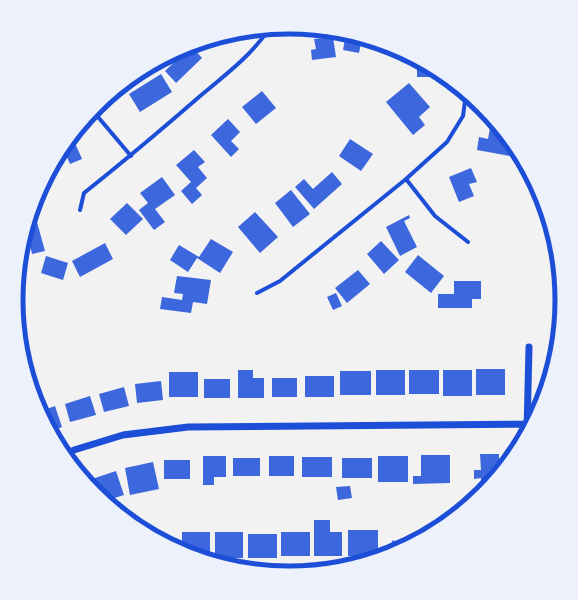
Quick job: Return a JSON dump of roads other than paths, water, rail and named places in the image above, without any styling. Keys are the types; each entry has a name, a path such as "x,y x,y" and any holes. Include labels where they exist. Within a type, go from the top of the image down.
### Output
{"street":[{"path":"80,210 84,193 131,156 229,72 255,47 264,35"},
{"path":"257,293 280,281 406,179 447,142 463,116 465,101"},
{"path":"97,116 131,156"},
{"path":"406,179 436,216 468,242"},
{"path":"528,418 529,347"},
{"path":"71,452 123,435 188,427 523,427"}]}
